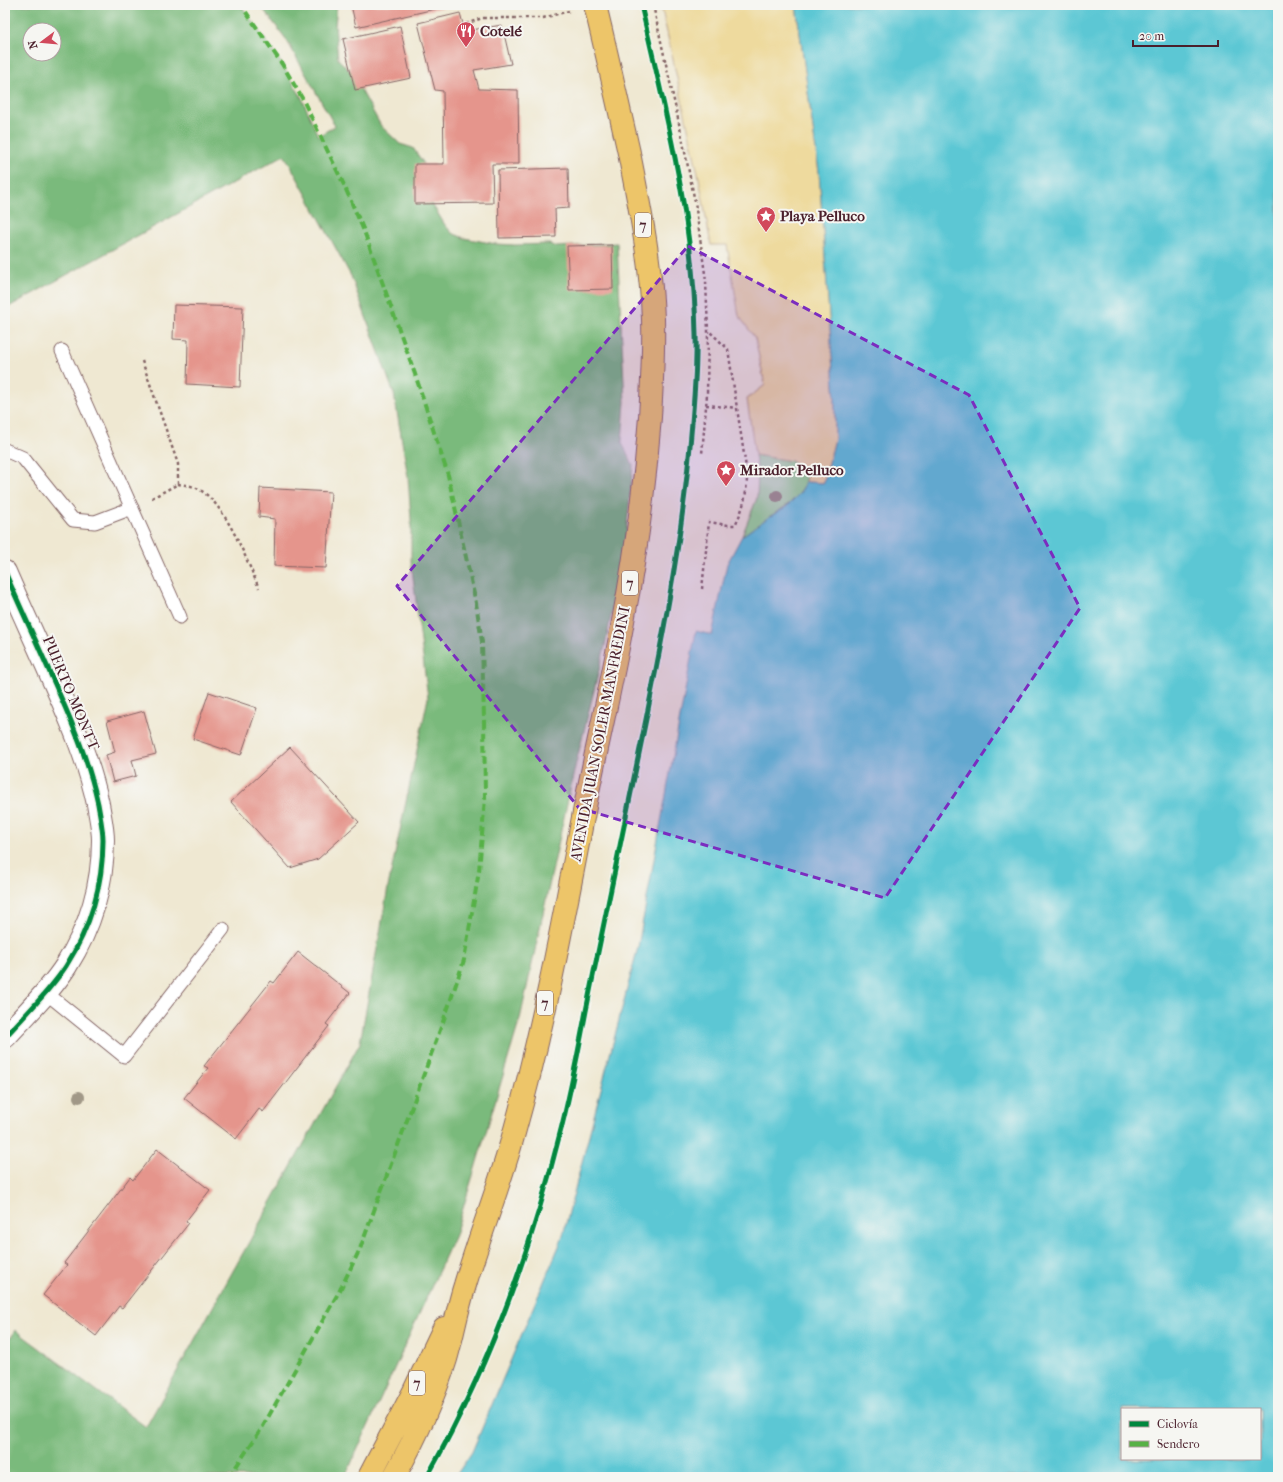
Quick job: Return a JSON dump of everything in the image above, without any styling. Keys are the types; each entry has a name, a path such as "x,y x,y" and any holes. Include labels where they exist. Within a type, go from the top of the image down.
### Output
{"highway":[{"name":"AVENIDA JUAN SOLER MANFREDINI","path":"394,1477 418,1432 434,1395 447,1353 464,1287 513,1138 529,1078 567,905 585,806 624,619 635,548 647,450 652,382 653,321 648,253 634,177 596,5"},
{"name":"AVENIDA JUAN SOLER MANFREDINI","path":"369,1477 414,1391 464,1287"}],"street":[{"name":"PUERTO MONTT","path":"5,572 84,752 93,783 103,838 99,890 91,916 66,966 5,1037"}],"lane":[{"path":"62,351 180,617"},
{"path":"5,450 23,458 73,520 95,522 132,508"},
{"path":"45,992 124,1056 223,928"}],"path":[{"path":"653,5 696,209 706,281 708,331 706,405 702,454"},
{"path":"466,24 482,18 543,18 574,10"},
{"path":"702,589 709,522 735,525 742,512 747,492 747,474 728,350 708,331"},
{"path":"142,361 178,464 178,484"},
{"path":"706,405 737,408"},
{"path":"132,508 178,484 194,487 211,498 226,518 259,588"}],"highlighted area":[{"path":"688,246 969,395 1080,608 885,898 579,808 397,586"}],"green space":[{"path":"5,5 241,5 282,64 302,98 318,136 335,126 286,39 260,5 337,5 335,26 338,59 351,72 381,126 400,144 413,148 424,164 425,193 445,225 452,233 464,238 496,244 549,244 557,247 617,243 625,402 622,443 633,465 625,545 605,646 575,767 520,1019 455,1235 345,1477 5,1477 5,1336 11,1338 15,1330 146,1427 360,1043 389,882 428,698 411,561 411,519 408,477 394,394 351,276 284,155 5,309"},
{"path":"755,455 792,461 806,472 805,481 799,495 794,500 742,536 757,498 758,473"}],"sand":[{"name":"Playa Pelluco","path":"661,5 796,5 819,172 835,399 835,439 824,483 806,482 806,472 792,461 755,455 747,399 765,385 755,338 739,316 727,245 711,245 699,178"}],"water":[{"path":"796,5 1278,5 1278,1477 455,1477 472,1452 562,1239 638,947 696,631 712,635 727,564 742,536 786,507 800,493 806,482 824,483 835,439 835,399 819,172"}],"building":[{"path":"351,5 447,5 448,6 356,27"},
{"path":"460,13 465,31 502,25 511,64 474,70 479,89 518,90 519,164 492,164 493,203 415,204 415,164 444,164 443,91 435,90 418,23"},
{"path":"400,26 411,78 355,90 343,39"},
{"path":"568,168 569,208 555,209 556,237 499,238 498,170"},
{"path":"612,245 613,289 569,290 567,246"},
{"path":"174,305 243,307 240,387 187,384 188,340 173,339"},
{"path":"260,488 331,492 326,568 274,566 275,519 259,517"},
{"path":"209,692 257,708 241,755 193,739"},
{"path":"144,711 156,754 132,760 136,776 113,782 106,755 115,752 107,721"},
{"path":"290,747 359,822 318,859 290,868 231,802"},
{"path":"298,952 350,993 326,1024 329,1026 263,1112 259,1109 236,1139 184,1098 208,1068 204,1066 271,981 274,983"},
{"path":"157,1149 210,1190 186,1221 189,1223 122,1308 119,1306 96,1336 43,1295 67,1265 64,1263 130,1177 133,1180"}],"marked path":[{"path":"229,1477 262,1428 340,1290 360,1249 464,960 479,871 485,798 482,642 476,603 448,475 415,374 364,231 344,185 302,98 282,64 241,5"}],"cycle path":[{"path":"427,1477 468,1396 504,1312 534,1224 563,1122 648,710 666,619 681,527 695,384 696,347 694,293 690,251 677,168 641,5"},
{"path":"5,572 61,697 79,742 90,773 98,804 103,840 101,873 98,890 94,906 82,937 66,966 53,985 5,1037"}],"place":[{"name":"Cotelé","path":"466,48"},
{"name":"Playa Pelluco","path":"766,233"},
{"name":"Mirador Pelluco","path":"726,487"}]}
